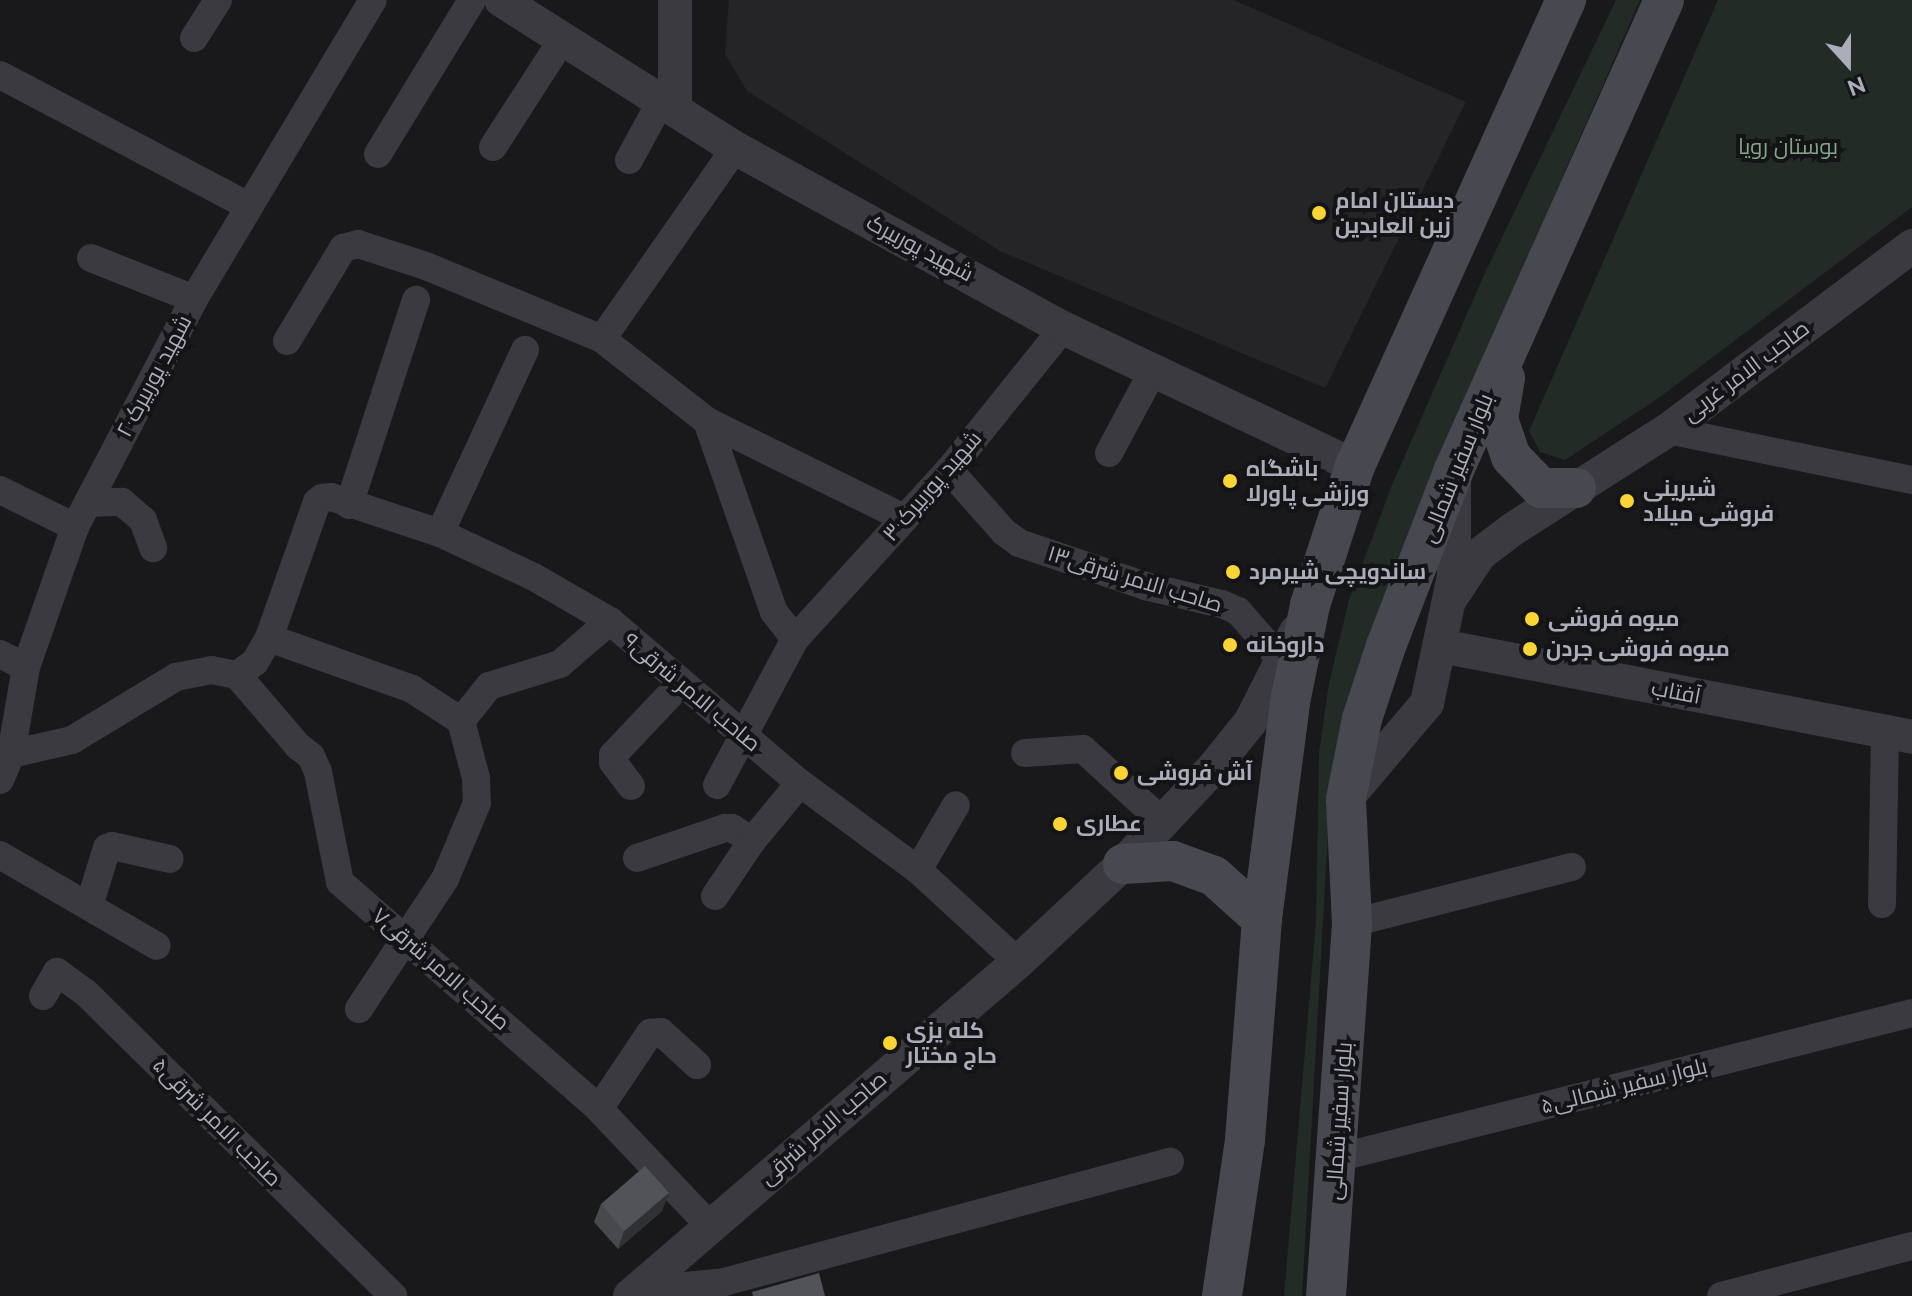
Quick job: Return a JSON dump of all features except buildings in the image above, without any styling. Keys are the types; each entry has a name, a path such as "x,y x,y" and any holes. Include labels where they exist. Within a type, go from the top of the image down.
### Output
{"main road":[{"path":"1222,1296 1245,1140 1262,919 1291,697 1310,605 1355,466 1566,0"},
{"name":"بلوار سفیر شمالی","path":"1326,1296 1352,923 1346,799 1362,719 1453,472 1664,0"},
{"path":"1522,312 1501,391 1498,419 1504,442 1511,457 1541,488 1576,488"},
{"path":"1123,864 1173,861 1214,876 1262,919"}],"street":[{"path":"194,38 218,0"},
{"name":"شهید پوربیرک۲۰","path":"0,780 11,754 26,667 81,515 194,299 373,0"},
{"path":"378,154 472,0"},
{"name":"شهید پوربیرک","path":"501,0 735,148 1063,328 1355,466"},
{"path":"629,160 668,106 675,0"},
{"path":"493,147 562,40"},
{"path":"0,75 248,206"},
{"path":"602,339 735,148"},
{"path":"287,341 349,243 426,266 602,339 707,421 904,518"},
{"name":"صاحب الامر غربی","path":"1451,598 1480,554 1668,430 1912,246"},
{"path":"91,258 194,299"},
{"path":"11,754 72,740 176,677 211,670 237,675 255,662 269,638 317,502 336,501 416,300"},
{"name":"شهید پوربیرک۳۰","path":"717,785 795,639 949,470 1063,328"},
{"path":"440,533 525,350"},
{"path":"1109,453 1153,371"},
{"path":"707,421 774,612 795,639"},
{"path":"1668,430 1912,480"},
{"name":"صاحب الامر شرقی۱۳","path":"949,470 1004,532 1019,543 1145,586 1238,611 1282,661"},
{"path":"1346,799 1427,703 1451,598 1455,550 1453,472"},
{"path":"0,490 81,515 122,502 143,520 153,548"},
{"name":"صاحب الامر شرقی۹","path":"336,501 440,533 534,577 610,621 800,783 918,870 1018,962"},
{"name":"صاحب الامر شرقی","path":"633,1293 1018,962 1123,864 1251,721 1310,605"},
{"path":"461,721 489,686 560,664 610,621"},
{"path":"269,638 412,689 461,721 479,792 445,879 359,1009"},
{"name":"آفتاب","path":"1441,646 1899,735"},
{"path":"0,654 26,667"},
{"name":"صاحب الامر شرقی۷","path":"237,675 298,746 311,756 318,772 340,882 599,1109 710,1226"},
{"path":"631,786 613,762 613,755 681,683"},
{"path":"1882,904 1899,735"},
{"path":"1025,753 1083,749 1163,822"},
{"path":"715,896 752,841 800,783"},
{"path":"918,870 956,805"},
{"path":"637,858 725,828 732,828 752,841"},
{"path":"89,906 107,848 112,846 170,859"},
{"path":"0,855 157,946"},
{"path":"1352,923 1572,867"},
{"name":"صاحب الامر شرقی۵","path":"43,996 57,972 85,992 393,1296"},
{"name":"بلوار سفیر شمالی۵","path":"1337,1158 1912,1013"},
{"path":"599,1109 650,1033 661,1032 697,1065"},
{"path":"633,1293 724,1282 1170,1162"},
{"path":"1721,1296 1912,1246"}],"shaded area":[{"path":"729,0 1234,0 1466,102 1325,388 1000,251 747,91 725,54"}],"green space":[{"path":"1616,0 1640,0 1515,286 1331,779 1302,1296 1284,1296 1316,921 1319,753 1329,683 1349,600 1392,485 1484,275"},
{"name":"بوستان رویا","path":"1718,0 1912,0 1912,207 1660,397 1565,460 1540,452 1529,431"}],"place":[{"name":"دبستان امام زین العابدین","path":"1319,213"},
{"name":"باشگاه ورزشی پاورلا","path":"1230,481"},
{"name":"شیرینی فروشی میلاد","path":"1627,501"},
{"name":"ساندویچی شیرمرد","path":"1233,572"},
{"name":"میوه فروشی","path":"1532,619"},
{"name":"داروخانه","path":"1230,645"},
{"name":"میوه فروشی جردن","path":"1530,649"},
{"name":"آش فروشی","path":"1121,773"},
{"name":"عطاری","path":"1060,824"},
{"name":"کله پزی حاج مختار","path":"890,1043"}]}
